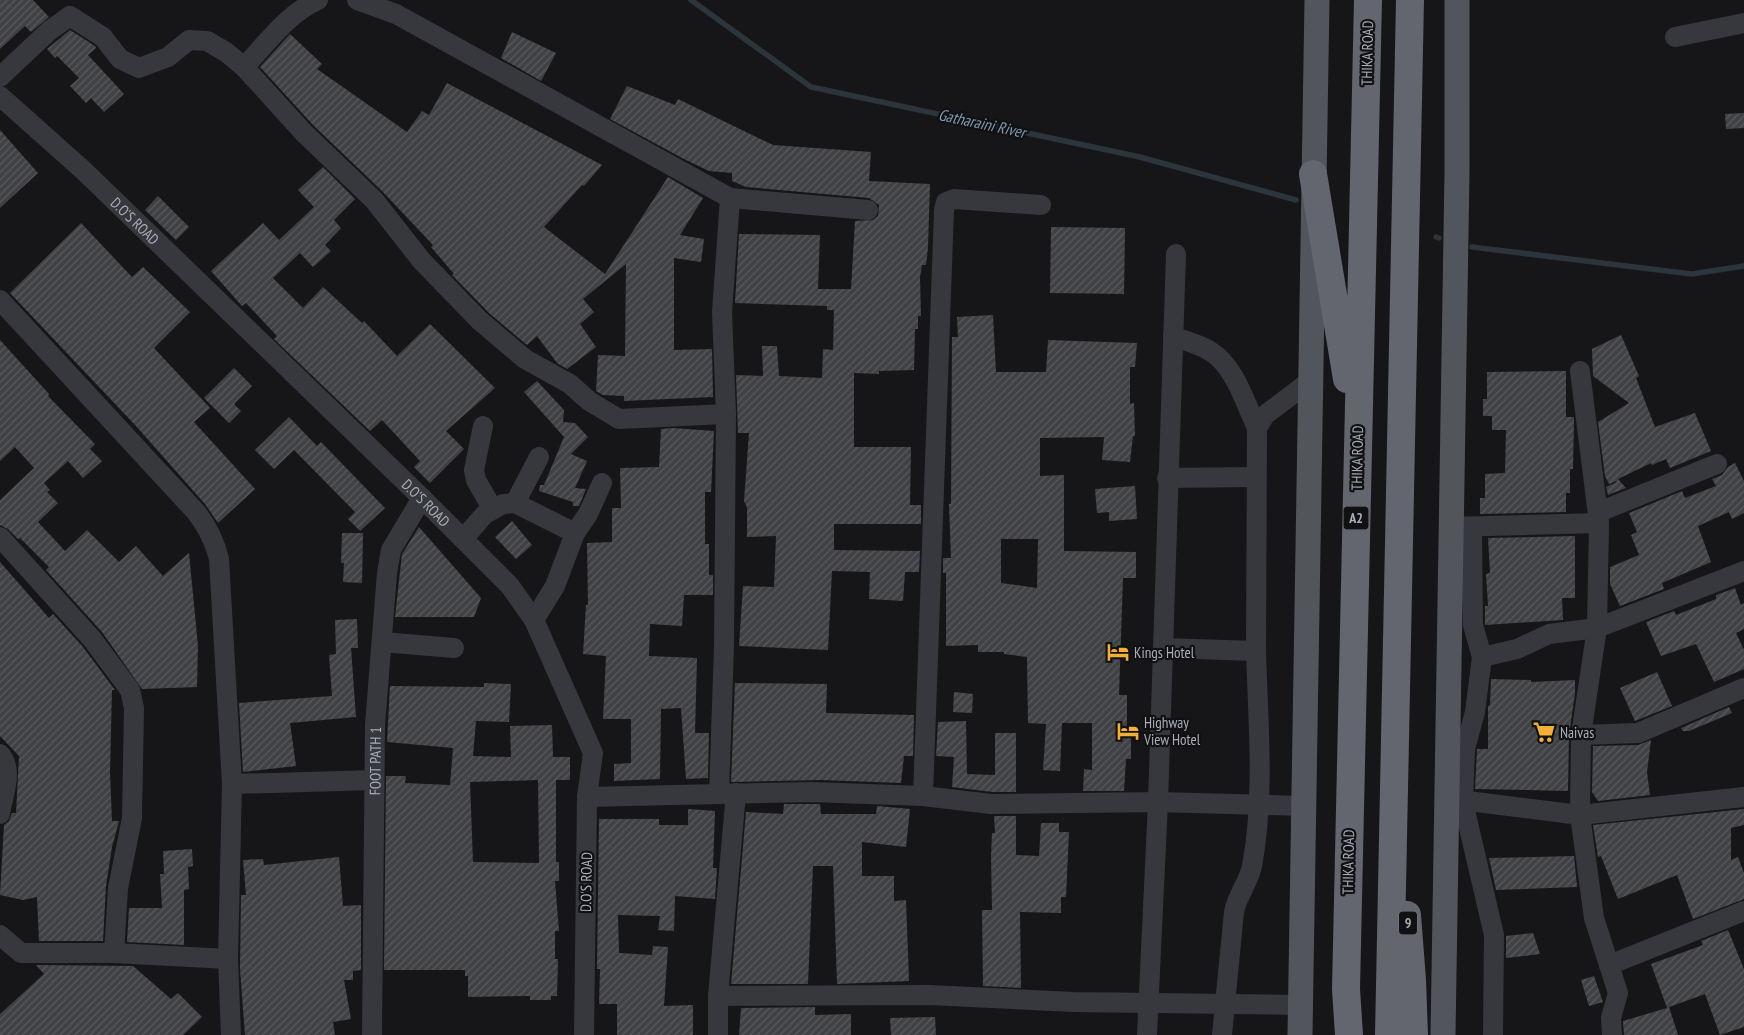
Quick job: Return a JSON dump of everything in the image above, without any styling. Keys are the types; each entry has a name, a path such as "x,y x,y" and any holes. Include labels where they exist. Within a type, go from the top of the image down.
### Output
{"highway":[{"name":"THIKA ROAD","path":"1349,1035 1346,989 1368,0"},
{"path":"1389,1035 1410,0"},
{"path":"1313,174 1357,442"},
{"name":"9","path":"1394,812 1409,938 1414,1035"},
{"path":"1331,1035 1346,989"}],"main road":[{"path":"1300,1035 1317,0"},
{"path":"1443,1035 1454,799 1461,527 1457,0"}],"street":[{"path":"244,67 290,19 304,7 318,0"},
{"path":"357,0 396,14 730,198 868,210"},
{"path":"0,77 50,31 70,16 103,37 120,59 139,68 168,57 189,40 207,41 226,52 244,67 304,133 374,200 421,260 479,320 525,360 570,384 589,401 619,418 726,414"},
{"path":"1675,37 1744,23"},
{"name":"D.O'S ROAD","path":"0,96 90,177 422,498 510,586 534,620 593,753 586,797 584,1035"},
{"path":"718,1035 718,996 728,794 724,656 726,414 722,312 730,198"},
{"path":"923,796 944,210 946,202 954,199 1042,205"},
{"path":"1147,1035 1158,802 1167,478 1176,254"},
{"path":"0,300 196,512 204,522 216,545 219,559 232,784 228,959 231,1035"},
{"path":"1173,336 1210,351 1222,361 1231,373 1257,428 1256,651 1260,805 1252,867 1236,900 1234,912 1222,1035"},
{"path":"1580,371 1599,518 1597,628 1581,735 1580,815 1594,918 1618,993 1611,1018 1612,1035"},
{"path":"1257,428 1265,414 1310,381"},
{"path":"483,426 474,470 476,480 492,508"},
{"path":"515,503 539,456"},
{"path":"1493,1035 1494,935 1454,799 1475,712 1482,657 1473,625 1461,527 1599,518 1718,464"},
{"path":"1167,478 1256,477"},
{"path":"534,620 555,586 575,533 588,514 602,483"},
{"name":"FOOT PATH 1","path":"372,1035 375,725 382,642 391,550 401,530 422,498"},
{"path":"463,539 492,508 503,504 515,503 575,533"},
{"path":"0,537 92,639 130,690 134,708 132,818 118,888 114,953"},
{"path":"1482,657 1518,649 1549,634 1597,628 1744,571"},
{"path":"382,642 454,648"},
{"path":"1163,648 1256,651"},
{"path":"1581,735 1638,733 1744,688"},
{"path":"0,754 5,759 8,772 0,814"},
{"path":"232,784 374,780"},
{"path":"586,797 728,794 923,796 991,804 1158,802 1304,806"},
{"path":"1454,799 1580,815 1744,797"},
{"path":"1609,965 1744,911"},
{"path":"0,935 22,953 114,953 228,959"},
{"path":"718,996 929,995 1073,1002 1300,1005"}],"building":[{"path":"0,0 33,0 49,17 31,32 25,26 0,49"},
{"path":"70,30 95,46 96,48 88,55 124,94 104,112 91,98 86,103 70,86 79,78 57,56 55,58 47,49"},
{"path":"512,32 556,53 541,81 501,58"},
{"path":"290,34 322,64 317,69 407,132 422,111 429,115 447,83 602,165 544,227 605,274 668,177 703,198 680,235 704,239 701,262 674,258 674,350 712,349 713,397 624,401 624,396 603,395 596,391 598,355 625,356 626,264 583,299 594,312 580,324 596,347 567,369 557,363 537,336 527,345 489,313 452,275 454,274 431,247 433,245 382,191 313,125 260,67"},
{"path":"627,86 675,105 678,99 773,145 871,152 869,181 930,184 928,248 926,265 922,265 920,277 921,316 918,316 918,329 915,329 914,370 879,371 879,374 854,373 854,447 911,447 910,505 921,505 921,524 834,524 834,550 920,551 919,572 905,572 903,601 869,599 870,572 832,571 828,650 739,646 743,586 774,587 776,536 747,537 747,507 744,501 749,433 738,433 736,375 763,376 762,346 777,346 779,376 822,378 823,349 833,350 834,310 827,310 827,306 735,303 739,234 820,235 818,289 851,289 855,221 873,220 878,216 879,205 869,198 746,187 732,181 732,173 709,171 610,119"},
{"path":"1744,113 1744,128 1726,129 1725,114"},
{"path":"0,130 38,173 0,208"},
{"path":"323,167 355,199 334,220 341,228 325,245 331,251 313,267 300,253 273,278 303,308 323,287 362,323 364,321 397,356 430,324 495,388 446,431 464,449 430,483 414,467 420,461 382,420 370,431 274,339 277,336 246,303 242,306 211,271 263,223 279,240 314,207 298,190"},
{"path":"158,196 189,227 176,240 145,210"},
{"path":"81,223 132,277 143,267 190,312 154,348 210,408 194,422 255,489 218,523 205,504 136,426 10,293"},
{"path":"1051,227 1125,228 1124,294 1050,293"},
{"path":"993,315 996,372 1046,372 1048,340 1137,343 1135,367 1130,367 1130,404 1134,403 1135,436 1133,436 1130,462 1102,460 1104,437 1040,438 1040,476 1064,475 1064,551 1136,552 1136,578 1123,578 1119,695 1127,695 1127,725 1131,725 1131,759 1126,759 1124,791 1083,791 1084,769 1092,770 1092,723 1062,723 1060,771 1043,770 1046,724 1028,723 1027,657 1004,654 1004,652 978,652 978,645 946,646 946,573 943,573 943,558 951,558 949,504 951,504 952,337 958,337 957,317","holes":["1001,539 1038,539 1037,588 1001,583"]},
{"path":"1621,335 1639,376 1636,378 1655,427 1695,413 1711,451 1670,468 1666,459 1652,465 1651,463 1618,479 1626,488 1608,495 1606,487 1617,482 1609,484 1605,476 1598,422 1629,403 1593,376 1592,349"},
{"path":"0,340 49,394 48,396 95,444 90,449 102,461 83,478 68,461 44,483 50,490 47,492 58,503 38,522 65,551 87,530 119,562 136,546 163,576 189,553 198,646 197,687 142,689 102,632 46,570 49,567 20,538 18,539 8,529 0,525 0,500 34,468 15,447 0,461"},
{"path":"234,368 252,386 234,404 241,411 229,423 204,398"},
{"path":"1566,371 1566,417 1574,417 1574,420 1573,469 1570,469 1570,493 1566,493 1566,512 1480,514 1480,498 1485,498 1485,474 1505,473 1506,430 1492,430 1492,416 1483,416 1483,399 1487,399 1487,372"},
{"path":"537,381 564,410 563,422 575,423 588,437 571,454 587,461 575,488 586,489 579,506 573,506 573,502 539,491 540,485 544,485 564,437 524,392"},
{"path":"289,417 317,446 321,442 385,508 360,531 348,519 355,512 294,450 274,469 255,450"},
{"path":"661,429 714,431 711,492 705,492 705,544 709,544 709,575 713,575 713,595 684,595 682,626 650,624 649,656 697,658 695,733 709,733 708,778 686,779 681,708 661,709 660,779 614,781 614,764 631,763 631,719 603,719 606,656 583,654 586,605 588,605 587,543 612,542 612,508 621,508 620,468 659,467"},
{"path":"1735,463 1744,481 1744,513 1732,519 1729,512 1698,526 1711,562 1662,583 1664,589 1620,606 1610,584 1610,567 1639,555 1631,535 1637,532 1629,513 1682,491 1685,498 1716,486 1712,479 1722,475 1728,467"},
{"path":"1135,486 1137,519 1109,521 1109,512 1097,513 1095,489"},
{"path":"512,521 532,545 516,559 495,537"},
{"path":"419,527 481,598 474,617 395,617 402,554"},
{"path":"342,533 363,533 362,583 343,582 344,563 341,563"},
{"path":"1575,536 1575,598 1562,598 1563,620 1485,625 1485,606 1488,606 1486,574 1490,573 1488,538"},
{"path":"0,562 49,618 53,614 83,647 115,690 112,690 110,772 112,821 119,821 112,847 106,886 103,941 39,941 37,897 23,900 0,895 4,825 9,821 12,813 16,813 19,756 0,736"},
{"path":"1735,588 1741,605 1744,603 1744,629 1736,633 1744,650 1744,669 1714,682 1696,644 1661,656 1646,622 1674,611 1676,615 1716,599 1716,595"},
{"path":"357,619 358,648 351,648 356,717 290,723 296,766 243,772 239,703 332,696 329,655 336,654 335,620"},
{"path":"1657,672 1672,706 1635,721 1620,688"},
{"path":"1491,679 1531,680 1531,682 1575,680 1569,735 1568,791 1475,789 1477,749 1488,749 1488,706 1490,705"},
{"path":"484,683 511,684 509,722 476,721 473,756 511,757 510,726 552,725 553,757 570,757 570,780 556,780 556,862 559,862 559,881 555,881 559,931 555,931 555,959 558,959 557,996 551,996 551,1000 530,1000 530,996 468,997 468,976 465,976 465,970 384,970 386,776 406,776 405,783 450,785 453,748 387,742 390,686 484,687","holes":["538,780 539,863 473,862 470,782"]},
{"path":"735,683 827,684 826,713 914,715 913,756 904,756 901,783 821,780 731,782"},
{"path":"954,692 973,694 972,713 953,712"},
{"path":"1729,707 1732,713 1689,731 1683,731 1681,728"},
{"path":"966,721 967,774 995,775 995,733 1016,733 1016,792 992,792 952,787 954,757 936,756 938,722"},
{"path":"1651,740 1647,772 1650,795 1598,801 1592,792 1593,746 1638,745"},
{"path":"784,804 820,804 821,814 876,814 877,806 910,809 906,847 862,842 862,876 894,876 894,901 906,900 909,981 837,984 833,866 813,866 808,984 731,984 746,812 783,814"},
{"path":"688,809 715,811 713,868 717,868 715,899 675,896 674,931 658,930 660,916 618,915 619,953 652,955 653,946 668,947 664,1006 693,1005 693,1035 617,1035 617,1004 599,1004 600,969 597,969 599,819 659,819 659,825 688,825"},
{"path":"1744,809 1744,825 1731,828 1731,860 1738,857 1744,873 1744,899 1693,919 1677,875 1618,899 1601,856 1598,857 1593,825"},
{"path":"994,816 1016,816 1016,855 1039,856 1041,823 1059,823 1059,832 1069,832 1066,897 1061,897 1061,913 1020,912 1021,988 983,986 982,910 992,910 991,856 992,833 995,833"},
{"path":"192,849 193,866 188,867 189,889 184,890 184,945 127,942 129,908 162,908 160,874 164,874 163,851"},
{"path":"1574,856 1577,887 1496,890 1489,858"},
{"path":"339,857 343,906 361,905 361,970 353,971 353,980 344,980 351,1019 333,1022 335,1035 245,1035 240,969 241,895 246,895 243,860 263,859 264,865"},
{"path":"1728,930 1744,969 1744,1027 1720,1035 1705,994 1669,1007 1678,1035 1624,1035 1623,1021 1667,1008 1651,964 1703,945 1701,941"},
{"path":"1533,933 1540,954 1506,958 1506,936"},
{"path":"36,965 133,966 171,999 178,993 202,1017 183,1035 0,1035 0,1014 44,974"},
{"path":"1594,976 1603,1002 1589,1006 1581,980"},
{"path":"815,1007 815,1015 851,1014 851,1035 739,1035 741,1008"},
{"path":"935,1017 936,1035 891,1035 890,1018"}],"waterway":[{"name":"Gatharaini River","path":"691,0 811,87 1140,157 1296,200"},
{"path":"1472,247 1692,274 1744,266"}],"place":[{"name":"Kings Hotel","path":"1118,652"},
{"name":"Highway View Hotel","path":"1128,731"},
{"name":"Naivas","path":"1544,732"}]}
